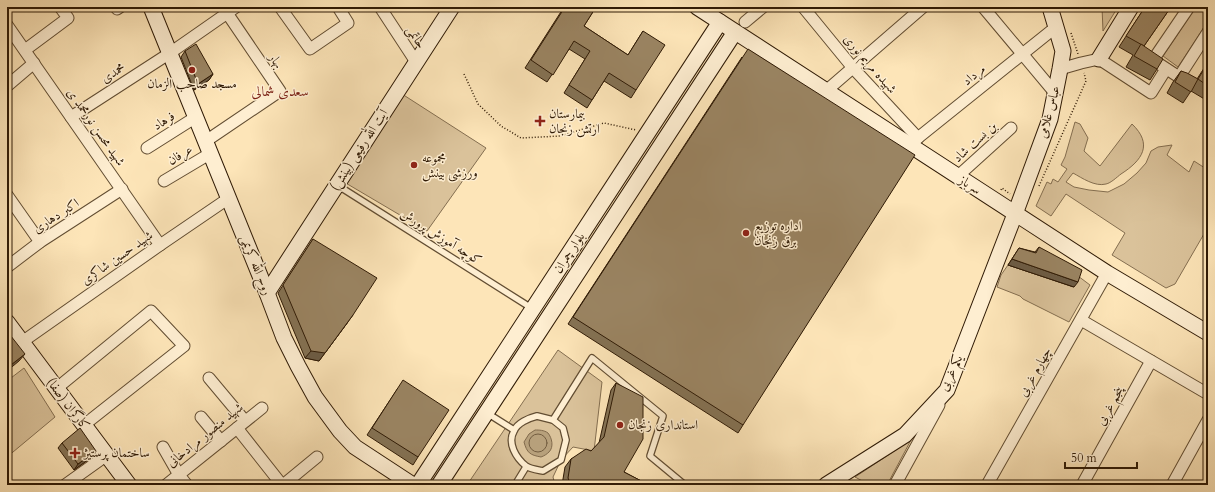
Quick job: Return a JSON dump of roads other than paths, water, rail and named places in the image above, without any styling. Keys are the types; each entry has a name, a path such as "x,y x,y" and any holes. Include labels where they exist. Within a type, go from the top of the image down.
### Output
{"main road":[{"name":"روح الله کریمی","path":"151,7 284,338 315,396 340,431 355,447 413,485"},
{"name":"آیت الله رفیعی (بینش)","path":"267,293 452,7"},
{"path":"697,7 720,22 740,27"},
{"name":"عباس غلامی","path":"1015,214 1050,119 1060,69 1063,51 1050,7"},
{"path":"1099,59 1131,7"},
{"name":"بلوار چمران","path":"418,485 720,22"},
{"name":"بلوار چمران","path":"439,485 714,64 740,27"},
{"name":"سرباز","path":"740,27 826,91 913,142 958,176 1015,214 1107,273 1208,333"},
{"path":"701,51 709,51 712,54 714,57 714,64"},
{"name":"یکم غربی","path":"831,484 905,435 946,390 1015,214"},
{"path":"533,309 548,318"},
{"name":"کارگران (صفا)","path":"7,322 129,485"}],"street":[{"path":"25,50 68,18 60,7"},
{"path":"280,7 310,49 348,23 338,7"},
{"name":"حاتمی","path":"380,7 416,62"},
{"path":"740,27 763,7"},
{"name":"شهیده مریم نوری","path":"803,7 913,142"},
{"path":"826,91 923,7"},
{"path":"983,7 1055,93"},
{"path":"1189,7 1153,60 1179,77 1208,32"},
{"name":"محمدی","path":"72,117 170,53 231,10"},
{"name":"بهار","path":"208,147 280,91 231,10"},
{"name":"شهید محسن نورمحمد ی","path":"7,25 160,245"},
{"name":"مرداد","path":"913,142 1056,27"},
{"path":"1060,69 1099,59 1151,93 1166,68"},
{"path":"7,86 34,63"},
{"name":"فرهاد","path":"147,148 196,117"},
{"name":"بن بست شاد","path":"958,176 1010,128"},
{"name":"عرفان","path":"164,181 208,147"},
{"name":"اکبر دهاری","path":"7,267 40,242 122,189"},
{"path":"7,195 40,242"},
{"name":"شهید حسین شاکری","path":"22,342 229,198"},
{"name":"چهارم غربی","path":"987,485 1107,273"},
{"path":"57,388 151,311 184,346 84,425"},
{"path":"1080,320 1208,394"},
{"name":"پنجم غربی","path":"1082,485 1151,361"},
{"path":"209,378 282,485 317,457"},
{"path":"895,485 946,390"},
{"name":"شهید منصور مرادخانی","path":"166,485 262,408"},
{"path":"201,417 221,440"},
{"path":"1172,485 1208,420"},
{"path":"163,447 179,475 187,485"},
{"path":"65,485 107,456"}],"lane":[{"name":"کوچه آموزش پرورش","path":"337,185 533,309"},
{"path":"553,420 592,358 663,416 650,456 685,485"},
{"path":"487,413 514,430"},
{"path":"536,416 553,420 563,428 566,440 562,460 543,471 526,467 516,455 511,443 514,430 526,419 536,416"},
{"path":"515,485 526,467"}],"water":[{"path":"535,430 542,430 548,433 551,440 551,450 541,457 530,453 526,449 524,442 529,434"}],"place":[{"name":"مسجد صاحب الزمان","path":"192,70"},
{"name":"بیمارستان ارتش زنجان","path":"540,121"},
{"name":"مجموعه ورزشی بینش","path":"414,165"},
{"name":"اداره توزیع برق زنجان","path":"746,233"},
{"name":"استانداری زنجان","path":"620,425"},
{"name":"ساختمان پرستیژ","path":"75,453"}],"district":[{"name":"سعدی شمالی","path":"280,91"}]}
